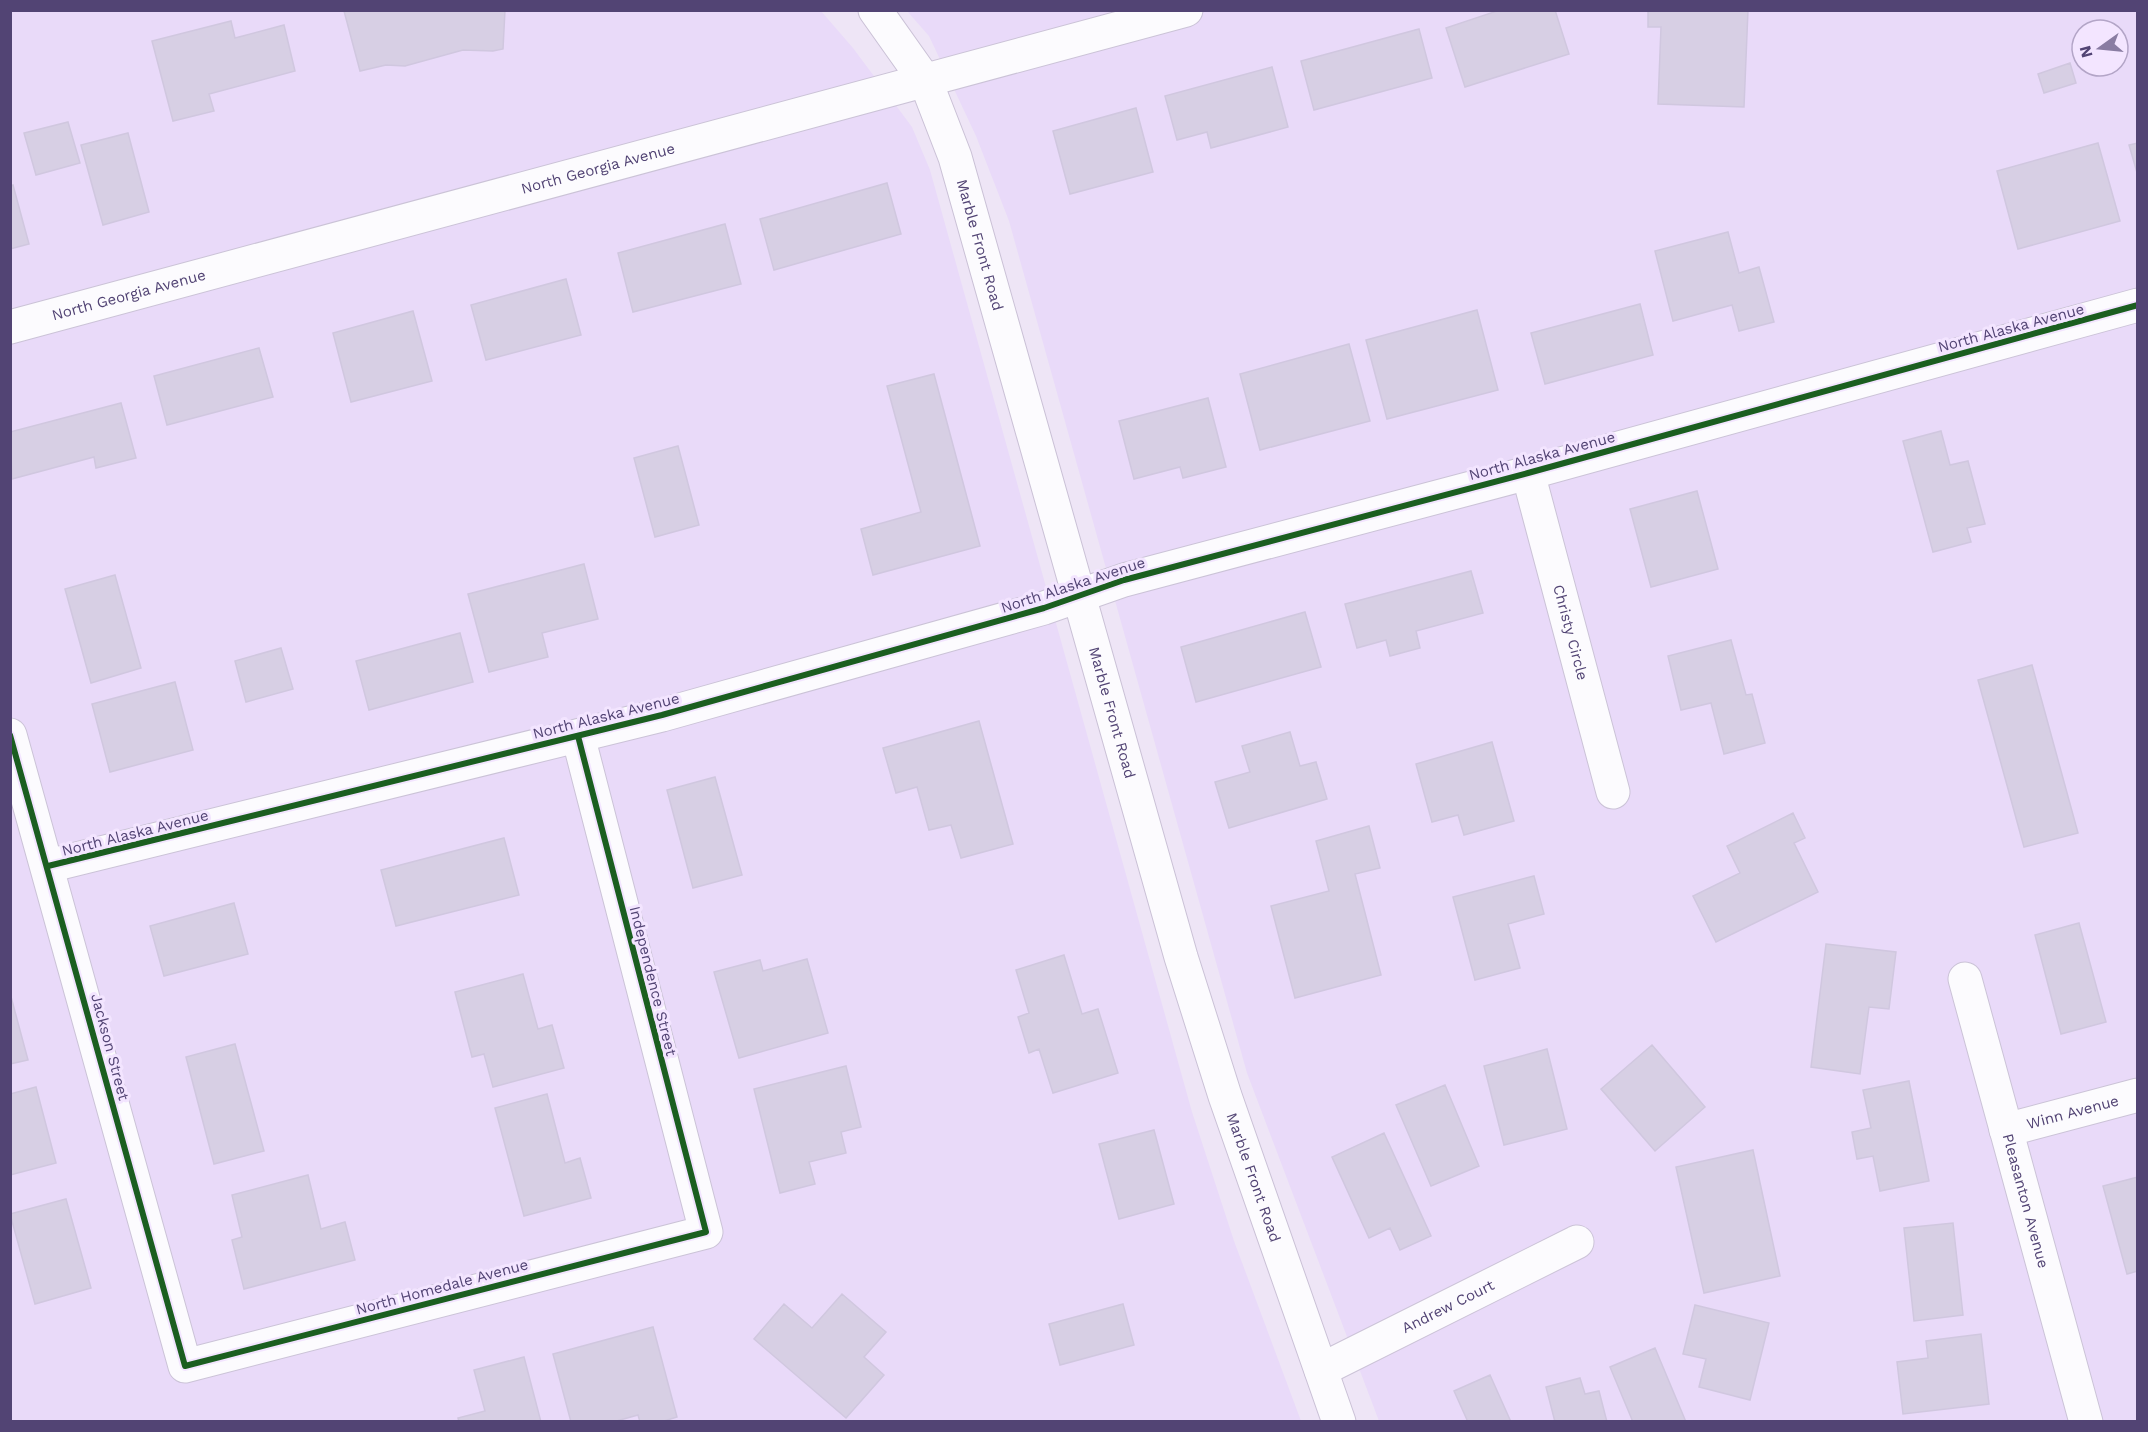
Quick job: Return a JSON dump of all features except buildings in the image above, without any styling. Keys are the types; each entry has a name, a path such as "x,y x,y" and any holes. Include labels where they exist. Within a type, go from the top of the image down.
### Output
{"street":[{"name":"Marble Front Road","path":"875,10 926,82 955,157 1181,957 1218,1074 1339,1422"},
{"name":"North Georgia Avenue","path":"10,327 926,82 1186,10"},
{"name":"North Alaska Avenue","path":"48,866 578,736 1044,609 1135,576 1528,473 2138,305"},
{"name":"Christy Circle","path":"1528,473 1613,792"},
{"name":"Jackson Street","path":"10,735 185,1366"},
{"name":"Independence Street","path":"578,736 706,1232"},
{"name":"Pleasanton Avenue","path":"1965,979 2086,1422"},
{"name":"Winn Avenue","path":"2006,1130 2138,1095"},
{"name":"North Homedale Avenue","path":"185,1366 706,1232"},
{"name":"Andrew Court","path":"1321,1371 1577,1242"}],"shaded area":[{"path":"10,11 821,11 853,48 912,127 930,170 1192,1112 1234,1241 1301,1421 11,1421"},
{"path":"907,11 2137,11 2137,1421 1379,1421 1247,1073 1009,221 976,136 929,36"}],"cycle path":[{"path":"48,866 662,715 1044,608 1124,580 1528,473 2138,305"},
{"path":"10,735 185,1366 706,1232 578,736"}]}
